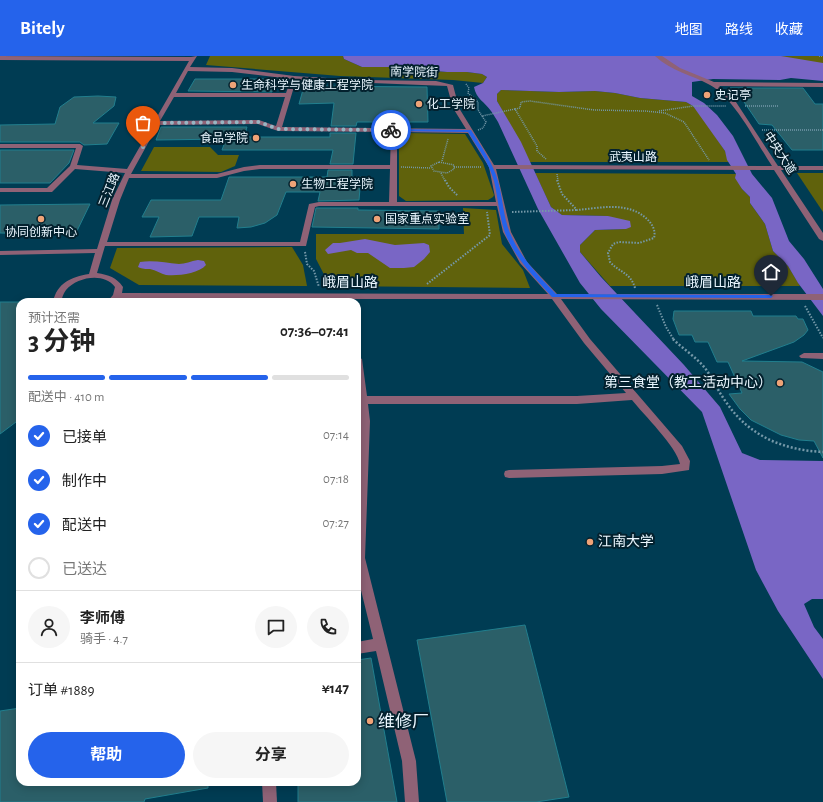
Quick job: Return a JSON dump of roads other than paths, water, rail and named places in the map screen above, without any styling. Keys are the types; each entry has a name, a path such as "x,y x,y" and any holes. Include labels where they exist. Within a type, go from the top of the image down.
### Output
{"street":[{"path":"658,56 678,69 713,84 823,85"},
{"path":"0,58 193,58"},
{"name":"三江路","path":"92,276 116,200 128,173 193,58"},
{"name":"南学院街","path":"186,69 232,70 294,78 361,82 445,83 450,85 453,90 456,108 492,167 507,232 524,263 554,296 587,341 675,444 683,456 685,467 662,470 509,474"},
{"path":"278,129 294,78"},
{"name":"中央大道","path":"713,84 736,106 823,239"},
{"path":"172,95 288,95"},
{"path":"156,123 259,122 278,129 470,131"},
{"path":"393,204 394,130"},
{"path":"0,146 80,146 73,168 49,190 0,190"},
{"path":"73,168 128,173 217,176 244,169 260,167 393,167"},
{"name":"武夷山路","path":"492,167 777,168"},
{"path":"777,168 823,168"},
{"path":"0,253 101,248 303,244 312,206 319,204 500,204"},
{"path":"57,298 66,285 78,279 92,276 105,276 115,281 119,288 114,298"},
{"name":"峨眉山路","path":"183,298 320,296 340,298"},
{"name":"峨眉山路","path":"361,299 554,296 823,297"},
{"path":"804,356 823,356"},
{"path":"361,400 576,400 633,396"},
{"path":"361,404 365,421 361,512"},
{"path":"361,566 409,761 412,802"},
{"path":"361,647 380,644"},
{"path":"270,786 270,802"}],"place":[{"name":"生命科学与健康工程学院","path":"233,85"},
{"name":"史记亭","path":"707,95"},
{"name":"化工学院","path":"419,104"},
{"name":"食品学院","path":"256,138"},
{"name":"生物工程学院","path":"293,184"},
{"name":"协同创新中心","path":"41,219"},
{"name":"国家重点实验室","path":"377,219"},
{"name":"第三食堂（教工活动中心）","path":"780,383"},
{"name":"江南大学","path":"590,542"},
{"name":"维修厂","path":"370,721"}]}
